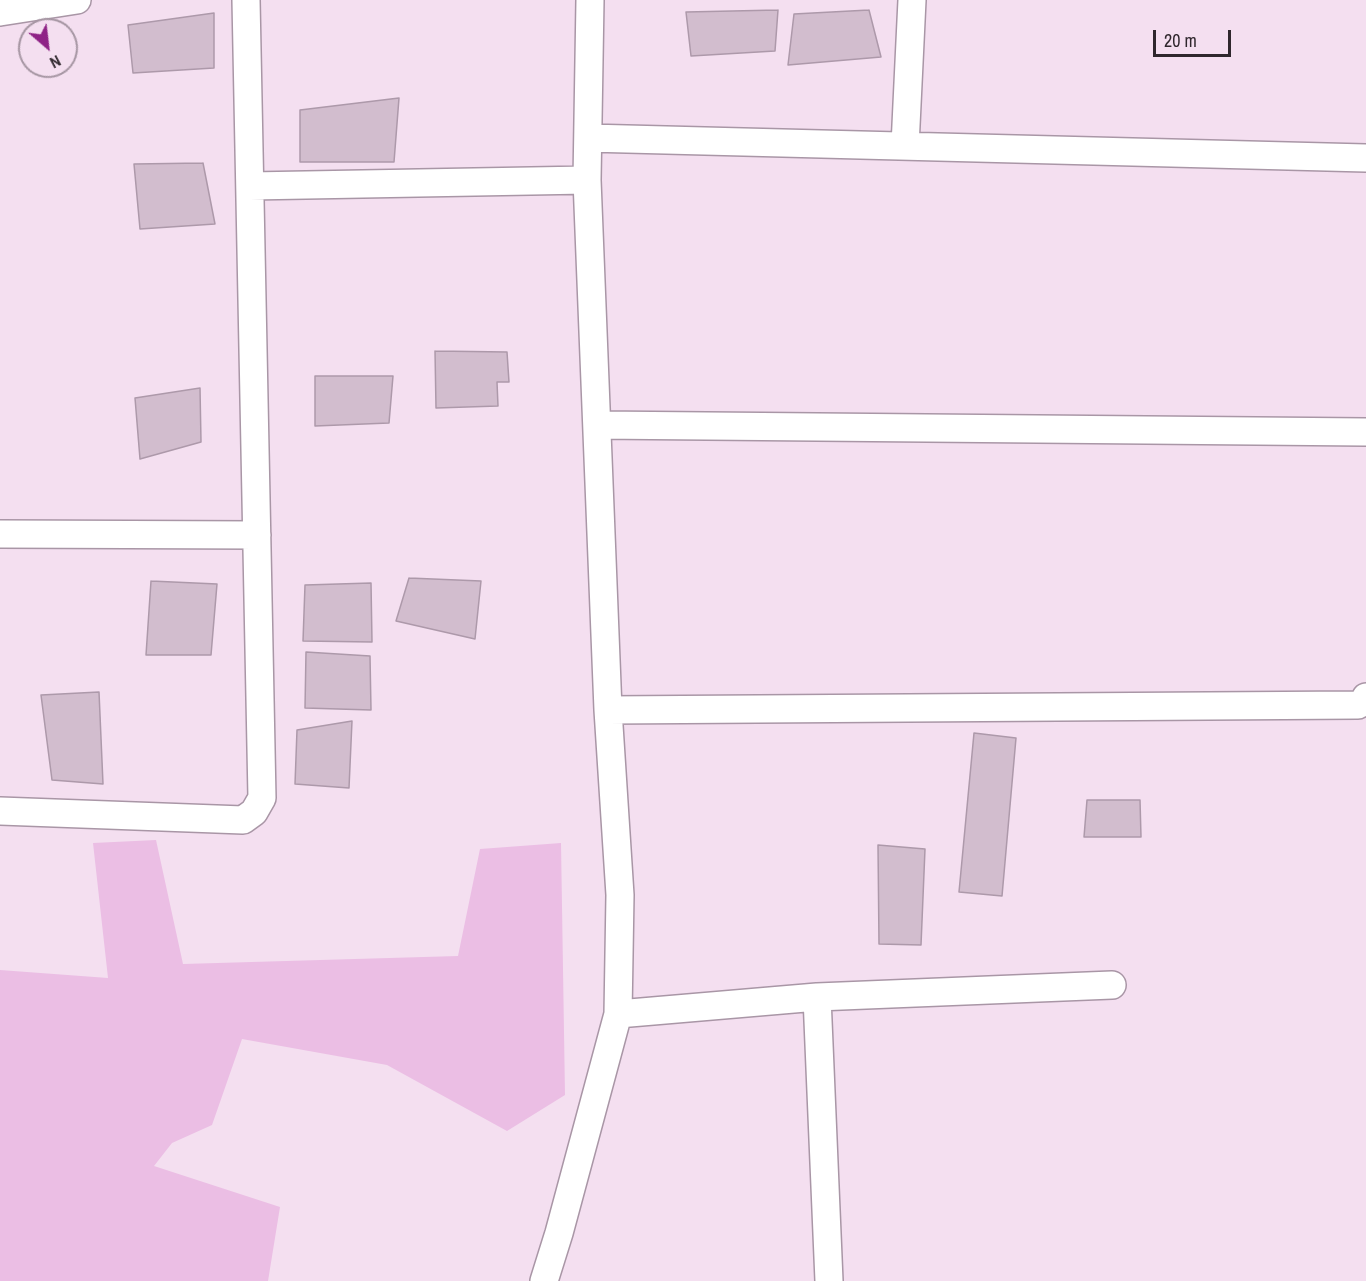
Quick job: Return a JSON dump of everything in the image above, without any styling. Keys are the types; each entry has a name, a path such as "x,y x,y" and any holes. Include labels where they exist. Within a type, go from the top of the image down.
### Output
{"street":[{"path":"0,12 77,0"},
{"path":"0,811 243,820 254,812 262,798 246,0"},
{"path":"544,1281 618,1014 620,895 608,710 587,180 590,0"},
{"path":"905,146 912,0"},
{"path":"588,138 1366,158"},
{"path":"250,186 587,180"},
{"path":"597,425 1366,432"},
{"path":"0,534 257,535"},
{"path":"608,710 1358,705 1366,697"},
{"path":"618,1014 817,997 1112,985"},
{"path":"817,997 829,1281"}],"shaded area":[{"path":"156,840 183,964 458,956 480,849 561,843 565,1095 507,1131 387,1065 242,1039 212,1125 172,1143 154,1166 280,1207 268,1281 0,1281 0,970 108,978 93,843"}],"building":[{"path":"778,10 775,51 691,56 686,12"},
{"path":"869,10 881,57 788,65 794,14"},
{"path":"214,13 214,68 133,73 128,25"},
{"path":"399,98 394,162 300,162 300,110"},
{"path":"203,163 215,224 140,229 134,164"},
{"path":"435,351 507,352 509,382 497,382 498,406 436,408"},
{"path":"315,376 393,376 389,423 315,426"},
{"path":"200,388 201,442 140,459 135,398"},
{"path":"409,578 481,581 475,639 396,621"},
{"path":"151,581 217,584 211,655 146,655"},
{"path":"371,583 372,642 303,641 305,585"},
{"path":"306,652 370,656 371,710 305,708"},
{"path":"99,692 103,784 52,780 41,695"},
{"path":"352,721 349,788 295,784 297,730"},
{"path":"974,733 1016,738 1002,896 959,892"},
{"path":"1087,800 1140,800 1141,837 1084,837"},
{"path":"878,845 925,849 921,945 879,944"}]}
